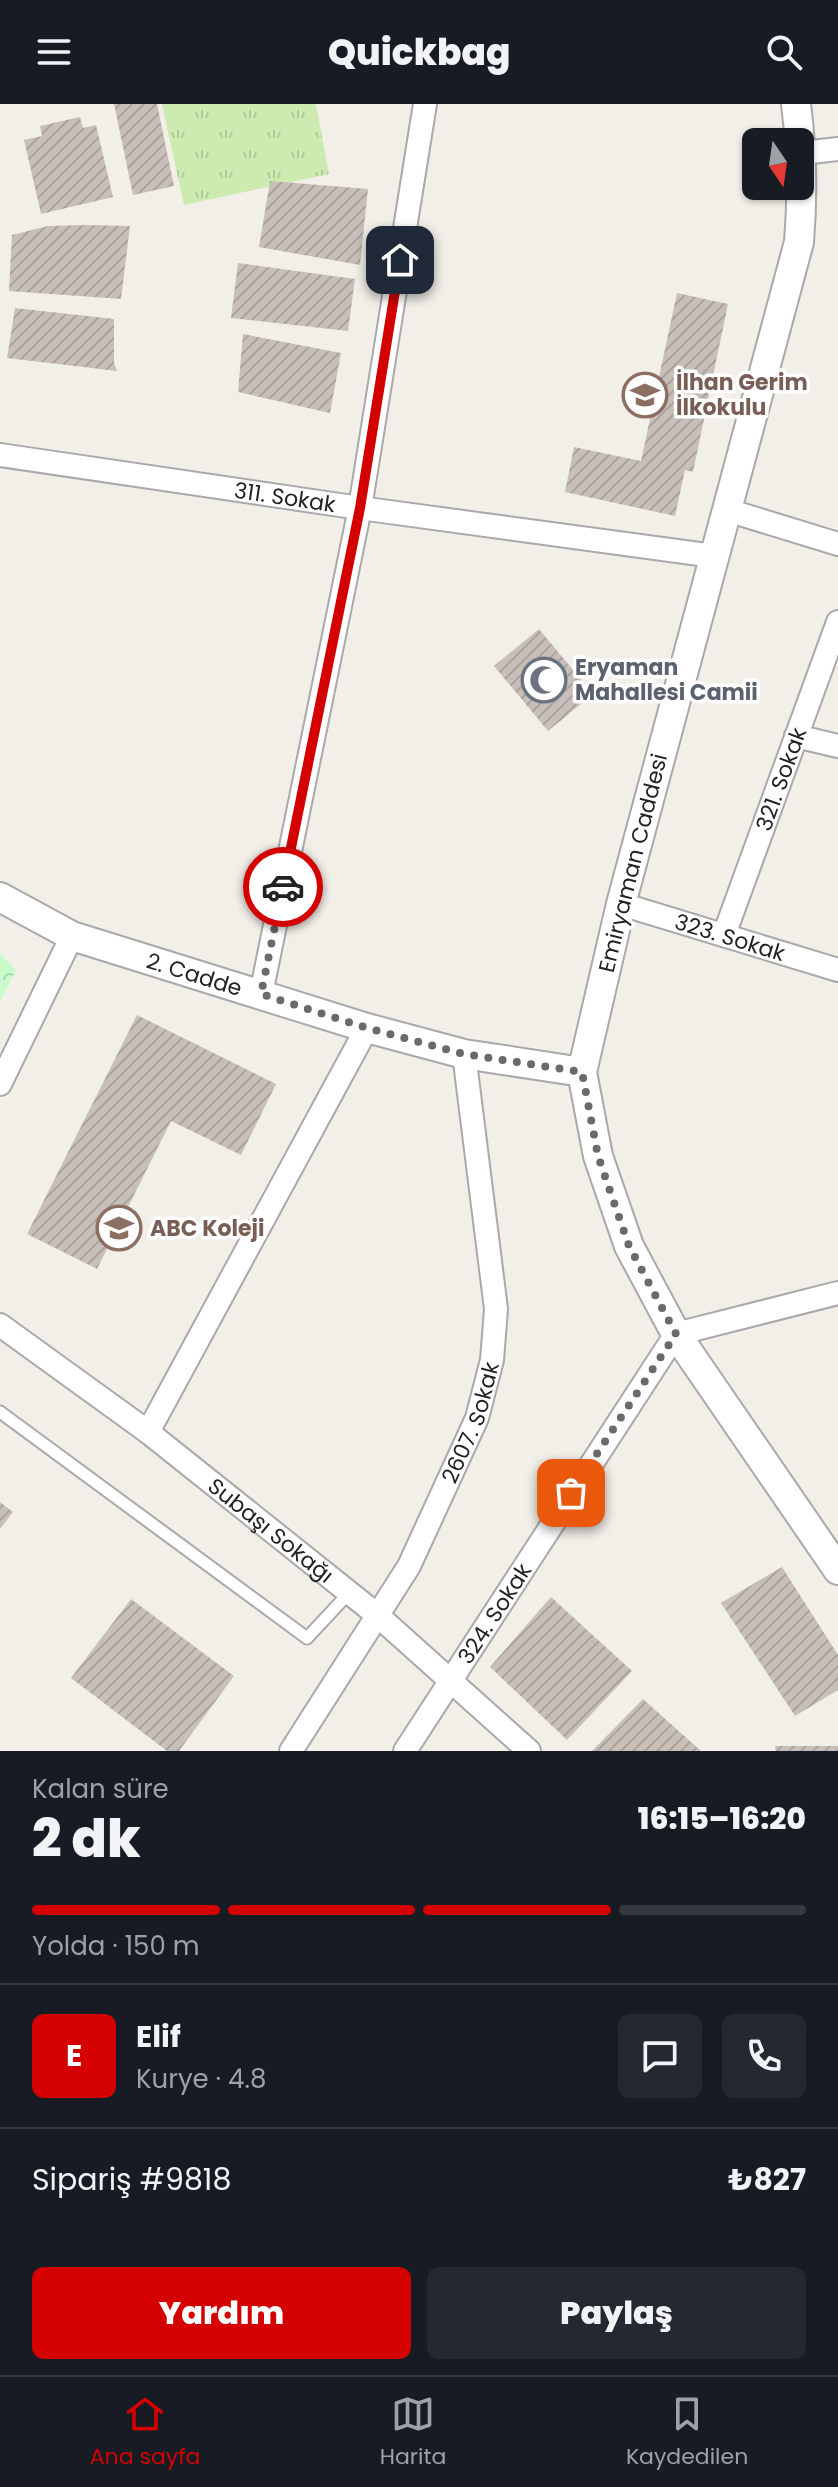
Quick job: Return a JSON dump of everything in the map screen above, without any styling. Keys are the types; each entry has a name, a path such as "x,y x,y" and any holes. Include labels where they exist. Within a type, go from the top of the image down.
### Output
{"street":[{"path":"261,994 360,508 425,104"},
{"name":"Emiryaman Caddesi","path":"796,104 799,128"},
{"path":"814,152 838,149"},
{"name":"Emiryaman Caddesi","path":"803,200 799,242 621,904 582,1072 598,1156 629,1246 676,1334 838,1570"},
{"name":"311. Sokak","path":"0,455 714,556"},
{"path":"727,510 838,544"},
{"name":"321. Sokak","path":"724,935 838,622"},
{"path":"796,736 838,746"},
{"name":"2. Cadde","path":"0,897 72,936 367,1028 464,1054 582,1072"},
{"name":"323. Sokak","path":"621,904 838,970"},
{"path":"0,1084 72,936"},
{"path":"148,1432 367,1028"},
{"name":"2607. Sokak","path":"291,1751 409,1566 477,1418 492,1360 496,1309 464,1054"},
{"path":"676,1334 838,1293"},
{"name":"Subaşı Sokağı","path":"0,1325 148,1432 376,1614 529,1751"},
{"name":"324. Sokak","path":"405,1751 676,1334"}],"lane":[{"path":"0,1412 307,1638 349,1593"}],"green space":[{"path":"162,104 316,104 329,174 184,205"},
{"path":"0,953 16,970 0,1002"}],"building":[{"path":"114,104 157,104 174,186 133,195"},
{"path":"80,117 83,128 96,125 113,197 41,214 24,140 42,136 40,126"},
{"path":"270,181 368,189 360,265 259,247"},
{"path":"48,226 130,226 121,299 9,291 12,235"},
{"path":"238,263 355,279 348,331 231,318"},
{"path":"677,293 728,304 693,472 685,470 675,516 565,492 574,447 641,461"},
{"path":"15,308 114,319 114,363 117,371 7,358"},
{"path":"243,334 341,353 330,413 238,392"},
{"name":"Eryaman Mahallesi Camii","path":"539,629 593,694 548,731 494,666"},
{"path":"137,1015 276,1084 241,1155 171,1121 97,1269 27,1234"},
{"path":"0,1502 13,1512 0,1529"},
{"path":"782,1567 838,1655 838,1690 795,1716 721,1603"},
{"path":"551,1597 632,1671 567,1740 490,1667"},
{"path":"131,1599 234,1676 179,1751 167,1751 71,1678"},
{"path":"643,1699 701,1751 592,1751"},
{"path":"775,1746 838,1746 838,1751 776,1751"}],"way so far":[{"path":"283,887 261,994 367,1028 464,1054 582,1072 598,1156 629,1246 676,1334 571,1493"}],"place":[{"name":"İlhan Gerim İlkokulu","path":"645,395"},
{"name":"Eryaman Mahallesi Camii","path":"544,680"},
{"name":"ABC Koleji","path":"119,1228"}],"route":[{"path":"283,887 360,508 400,260"}]}
